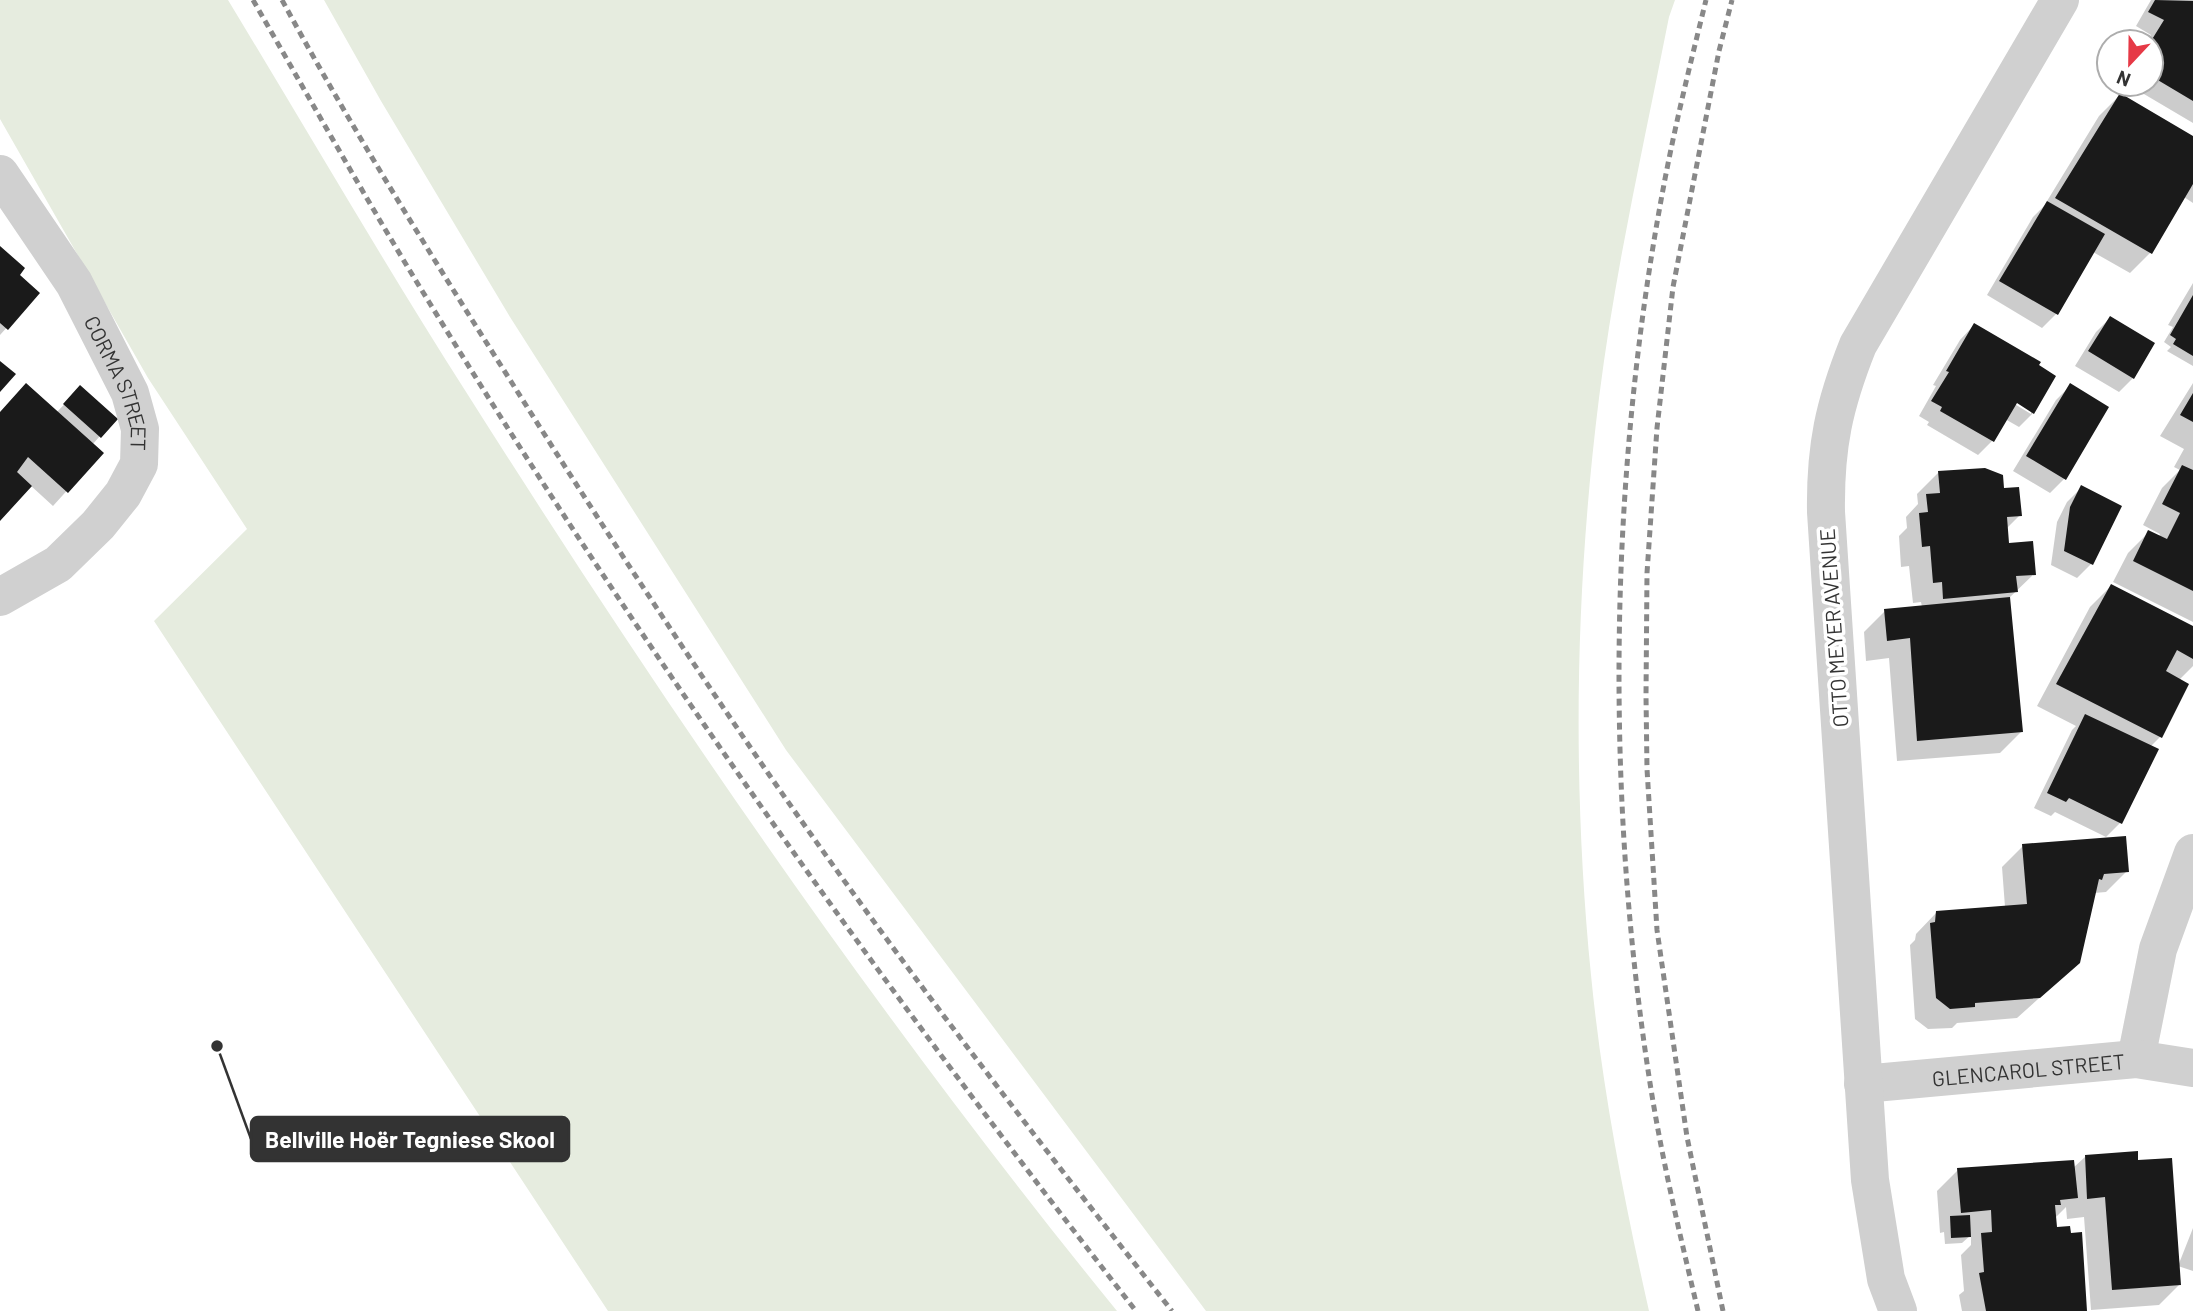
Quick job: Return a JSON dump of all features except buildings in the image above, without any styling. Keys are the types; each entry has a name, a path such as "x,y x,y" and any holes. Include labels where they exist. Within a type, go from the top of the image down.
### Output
{"street":[{"name":"OTTO MEYER AVENUE","path":"1898,1311 1886,1279 1870,1180 1826,512 1825,470 1830,427 1842,385 1858,345 2060,0"},
{"name":"CORMA STREET","path":"0,174 74,283 130,393 140,429 139,464 123,494 97,525 58,564 6,586"},
{"path":"2136,1059 2158,949 2193,853"},
{"name":"GLENCAROL STREET","path":"1863,1084 2136,1059 2193,1068"}],"shaded area":[{"path":"0,0 228,0 437,346 699,747 779,863 944,1090 1117,1311 608,1311 154,621 247,529 148,378 0,119"},
{"path":"324,0 1675,0 1669,17 1631,207 1599,398 1585,542 1579,686 1581,831 1591,975 1615,1144 1649,1311 1206,1311 786,750 510,317"}],"railway":[{"path":"253,0 429,302 511,433 680,690 768,817 949,1066 1136,1311"},
{"path":"282,0 365,146 452,288 671,630 818,844 917,980 1172,1311"},
{"path":"1698,1311 1660,1140 1635,974 1625,863 1619,638 1631,414 1644,303 1667,170 1706,0"},
{"path":"1723,1311 1687,1137 1657,930 1647,769 1646,696 1647,573 1657,428 1673,287 1719,51 1732,0"}],"place":[{"name":"Bellville Hoër Tegniese Skool","path":"217,1046"}]}
